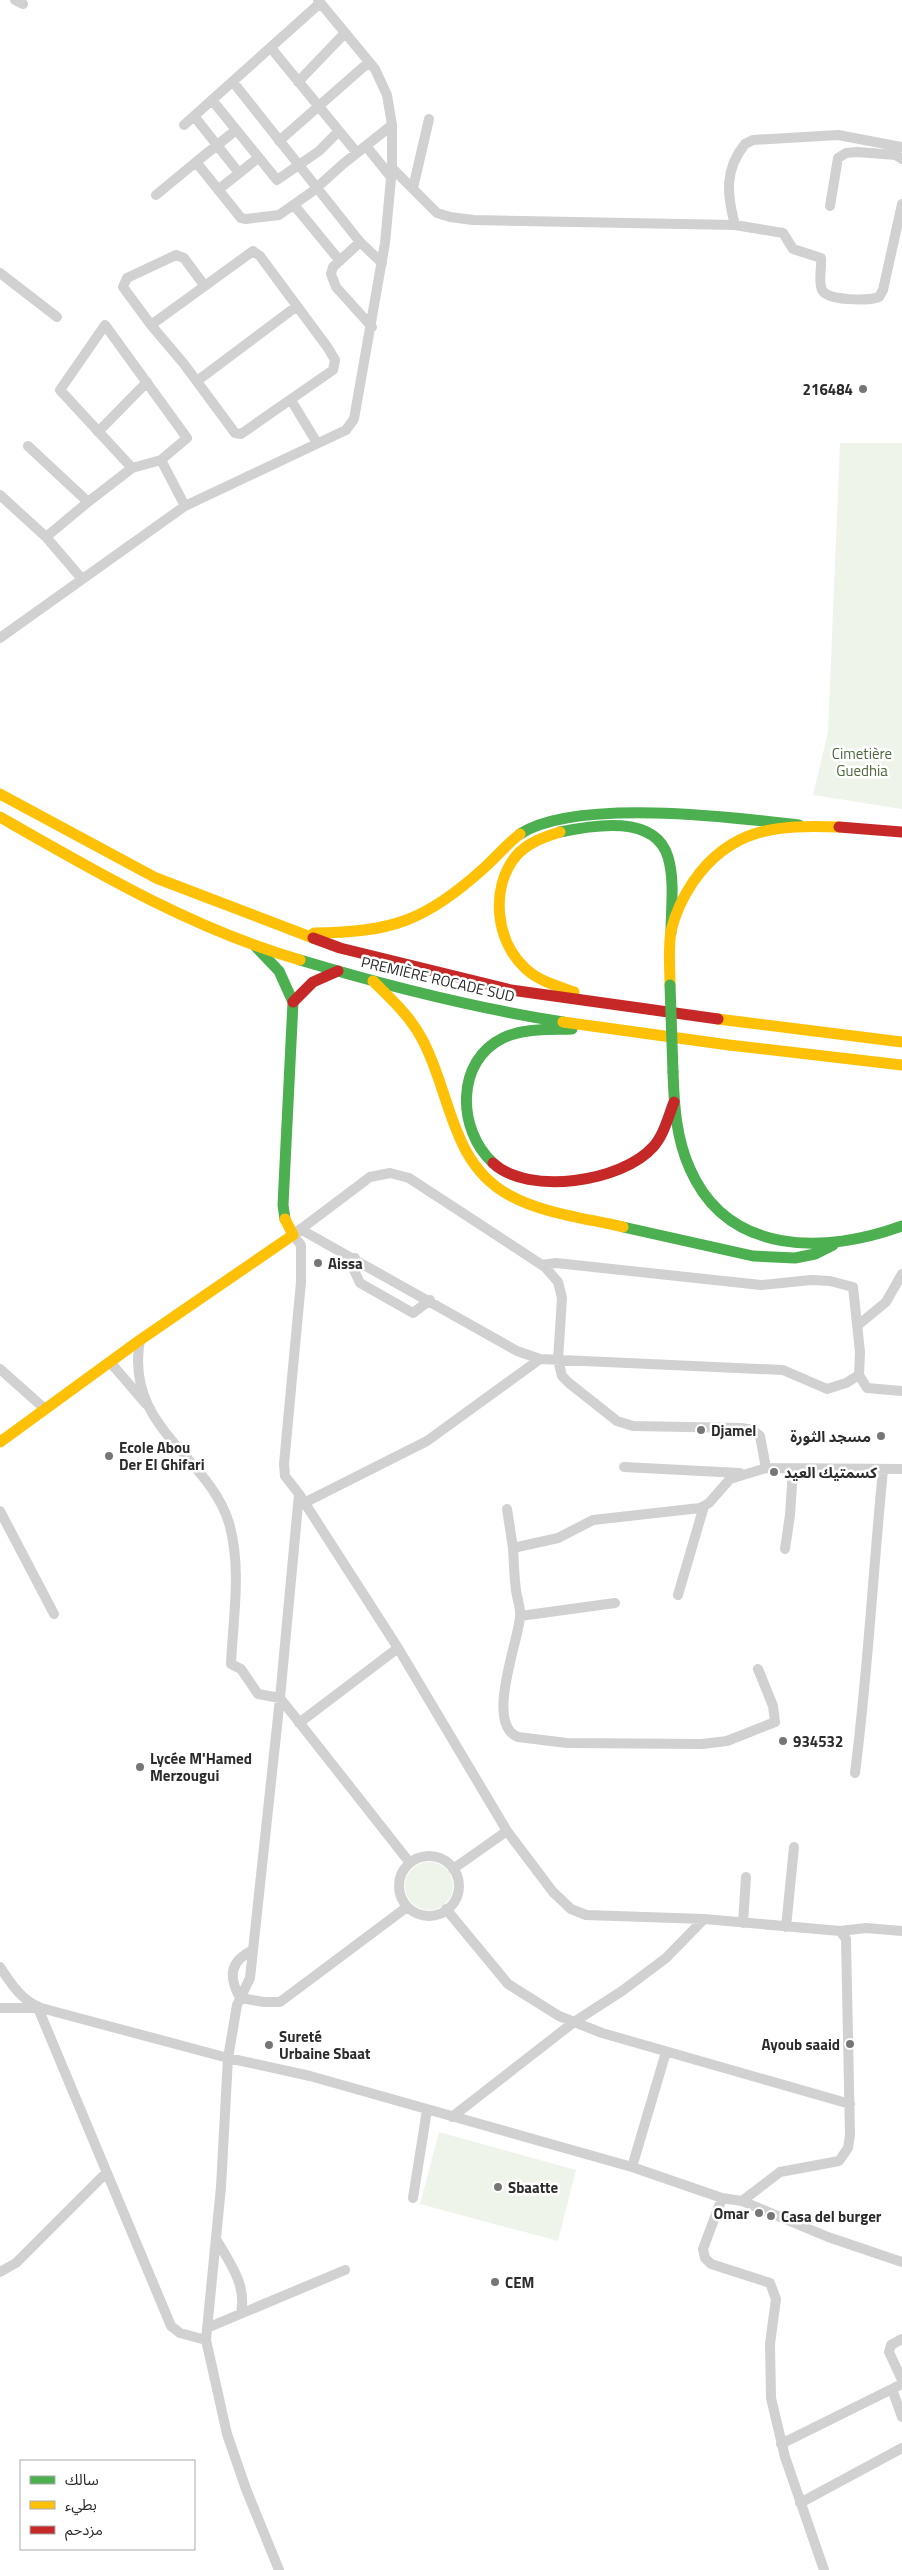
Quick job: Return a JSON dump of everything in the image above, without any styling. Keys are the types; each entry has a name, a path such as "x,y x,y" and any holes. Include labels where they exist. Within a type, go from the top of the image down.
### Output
{"main road":[{"name":"PREMIÈRE ROCADE SUD","path":"0,794 156,878 340,948 511,990 625,1008 902,1042"},
{"path":"295,932 345,934 378,931 410,922 431,911 459,890 530,829 565,818 618,814 688,814 800,825 902,832"},
{"name":"PREMIÈRE ROCADE SUD","path":"0,817 140,896 251,943 338,971 465,1002 597,1027 718,1045 902,1065"},
{"path":"671,933 677,912 695,877 724,847 754,832 800,825"},
{"path":"625,1008 551,984 521,965 506,946 500,927 502,884 508,869 518,854 529,844 547,836 577,829 633,827 645,830 659,840 668,856 671,933 670,985 676,1124 697,1183 725,1214 745,1228 779,1241 806,1246 833,1245 877,1236 902,1226"},
{"path":"0,1442 140,1340 296,1232 285,1219 282,1205 293,1002 277,969 251,943"},
{"path":"293,1002 308,984 317,978 338,971"},
{"path":"372,980 412,1021 420,1033 436,1067 458,1138 469,1158 488,1181 512,1198 538,1208 753,1256 796,1258 815,1254 833,1245"},
{"path":"597,1027 520,1032 499,1040 479,1056 469,1077 465,1095 466,1116 475,1142 484,1157 502,1172 520,1179 543,1182 568,1181 599,1175 623,1168 653,1148 674,1102"}],"street":[{"path":"0,638 185,506 346,430 354,419 382,264 392,173 392,125 387,95 369,62 319,2 271,48 184,125"},
{"path":"298,82 344,34"},
{"path":"271,48 357,153"},
{"path":"279,141 319,108 369,62"},
{"path":"233,82 360,242 382,264"},
{"path":"212,100 277,180 319,151 339,130"},
{"path":"194,116 239,173"},
{"path":"413,188 429,119"},
{"path":"196,162 241,218 246,220 279,215 317,187 392,125"},
{"path":"156,195 236,130"},
{"path":"735,226 727,188 734,164 745,144 753,140 825,134 902,147"},
{"path":"366,146 392,173 413,188 437,213 450,218 735,226 783,233 793,250 818,256 821,261 821,287 829,296 836,298 874,298 879,296 883,290 902,204"},
{"path":"830,206 838,158 846,153 896,155 902,159"},
{"path":"218,190 258,158"},
{"path":"294,205 340,261"},
{"path":"360,242 331,271 336,287 372,327"},
{"path":"151,325 204,285 253,252 260,256 328,348 335,360 333,370 238,434 151,325 123,287 127,278 176,255 184,258 204,285"},
{"path":"0,273 57,317"},
{"path":"198,382 297,306"},
{"path":"46,537 132,468 161,460 187,438 105,325 60,390 132,468"},
{"path":"98,432 147,382"},
{"path":"290,400 317,443"},
{"path":"28,446 88,502"},
{"path":"161,460 185,506"},
{"path":"0,495 46,537 82,580"},
{"path":"296,1232 370,1177 390,1173 409,1178 542,1265 558,1282 562,1298 558,1360 562,1376 569,1384 617,1421 646,1428 741,1428 753,1430 760,1436 766,1468"},
{"path":"296,1232 355,1258 517,1351 540,1359 783,1370 826,1389 846,1383 859,1375"},
{"path":"296,1232 301,1245 301,1282 284,1464 285,1476 398,1648 507,1831 553,1892 571,1909 586,1915 704,1919 840,1931 866,1928 902,1931"},
{"path":"355,1258 353,1268 360,1283 412,1313 430,1300"},
{"path":"542,1265 556,1262 761,1285 811,1280 846,1283 853,1287 859,1375 867,1388 902,1392"},
{"path":"857,1326 886,1302 902,1274"},
{"path":"140,1340 137,1364 148,1406"},
{"path":"301,1501 427,1441 540,1359"},
{"path":"110,1362 148,1406 160,1427 207,1484 220,1504 228,1522 236,1576 231,1664 241,1669 258,1694 280,1698 410,1863"},
{"path":"0,1368 45,1409"},
{"path":"624,1467 745,1473"},
{"path":"678,1595 704,1506 730,1479 766,1468 793,1470 902,1469"},
{"path":"785,1549 790,1516 793,1470"},
{"path":"854,1773 872,1616 872,1575 883,1470"},
{"path":"280,2570 246,2489 227,2434 206,2340 216,2239 228,2058 240,1998 250,1978 301,1501"},
{"path":"513,1548 558,1538 593,1520 690,1510 704,1506"},
{"path":"507,1509 520,1616 504,1701 507,1729 511,1734 518,1737 567,1743 702,1744 727,1741 775,1722 773,1706 758,1669"},
{"path":"0,1511 54,1614"},
{"path":"520,1616 615,1603"},
{"path":"299,1723 398,1648"},
{"path":"453,1869 507,1831"},
{"path":"786,1927 794,1847"},
{"path":"422,1856 433,1856 443,1859 453,1869 459,1885 458,1895 453,1905 435,1916 425,1916 407,1907 401,1899 398,1888 400,1877 410,1863 422,1856"},
{"path":"743,1923 746,1877"},
{"path":"240,1998 264,2002 280,2002 407,1907"},
{"path":"446,1909 508,1984 559,2016 602,2033 850,2104"},
{"path":"452,2117 574,2022 622,1991 666,1958 704,1919"},
{"path":"742,2202 780,2172 839,2161 848,2148 850,2104 846,1939 840,1931"},
{"path":"240,1998 234,1981 234,1967 241,1956 253,1950"},
{"path":"0,1967 30,2004 40,2008 228,2058 310,2076 632,2167 722,2198 742,2202 828,2237 902,2262"},
{"path":"0,2008 40,2008"},
{"path":"40,2008 106,2173 171,2326 180,2333 206,2340"},
{"path":"632,2167 666,2052"},
{"path":"412,2198 427,2110"},
{"path":"0,2272 16,2263 106,2173"},
{"path":"722,2198 703,2249 705,2258 711,2264 770,2283 774,2289 776,2299 770,2344 771,2398 781,2444 824,2570"},
{"path":"216,2239 241,2286 243,2296 241,2314"},
{"path":"207,2328 345,2270"},
{"path":"902,2339 891,2344 888,2352 902,2380"},
{"path":"781,2444 902,2384"},
{"path":"892,2389 902,2417"},
{"path":"800,2503 902,2448"}],"green space":[{"name":"Cimetière Guedhia","path":"840,443 902,443 902,809 813,795 828,732"},
{"path":"424,1862 434,1862 446,1869 453,1881 453,1891 446,1903 434,1910 424,1910 416,1906 409,1899 405,1891 405,1881 409,1873 416,1866"},
{"name":"Sbaatte","path":"439,2132 576,2170 558,2241 420,2204"}],"traffic: fast":[{"path":"520,834 545,823 578,816 615,813 696,815 799,825"},
{"path":"560,832 605,825 622,826 637,828 650,834 661,843 670,866 672,895 671,933"},
{"path":"256,947 279,971 293,1002 283,1205 285,1219"},
{"path":"300,960 431,996 563,1022"},
{"path":"670,985 673,1072"},
{"path":"493,1163 481,1149 473,1133 468,1115 469,1079 476,1063 487,1049 511,1035 537,1030 572,1029"},
{"path":"673,1072 677,1121 685,1157 707,1198 728,1219 754,1233 782,1241 812,1243 842,1241 873,1235 902,1226"},
{"path":"623,1227 753,1256 795,1258 815,1254 833,1245"}],"traffic: slow":[{"path":"0,794 156,878 313,938"},
{"path":"0,817 72,858 183,916 260,947 300,960"},
{"path":"670,985 671,931 677,912 686,894 708,864 723,850 757,833 795,827 839,827"},
{"path":"560,832 542,838 520,851 516,856 502,883 500,914 502,929 508,944 526,969 542,980 574,992"},
{"path":"314,933 365,930 407,920 444,900 463,886 520,834"},
{"path":"373,981 400,1008 422,1039 432,1060 463,1146 475,1165 490,1181 509,1195 536,1207 623,1227"},
{"path":"718,1019 902,1042"},
{"path":"563,1022 729,1045 902,1065"},
{"path":"0,1442 140,1340 293,1235 285,1219"}],"traffic: jam":[{"path":"839,827 902,832"},
{"path":"313,938 340,948 511,990 718,1019"},
{"path":"293,1002 313,982 338,971"},
{"path":"493,1163 509,1173 528,1179 551,1182 598,1176 620,1169 639,1159 653,1147 663,1131 674,1102"}],"place":[{"name":"216484","path":"863,389"},
{"name":"Aissa","path":"318,1263"},
{"name":"Djamel","path":"701,1430"},
{"name":"مسجد الثورة","path":"881,1436"},
{"name":"Ecole Abou Der El Ghifari","path":"109,1456"},
{"name":"كسمتيك العيد","path":"774,1472"},
{"name":"934532","path":"783,1741"},
{"name":"Lycée M'Hamed Merzougui","path":"140,1767"},
{"name":"Ayoub saaid","path":"850,2044"},
{"name":"Sureté Urbaine Sbaat","path":"269,2045"},
{"name":"Sbaatte","path":"498,2187"},
{"name":"Omar","path":"759,2213"},
{"name":"Casa del burger","path":"771,2216"},
{"name":"CEM","path":"495,2282"}]}
